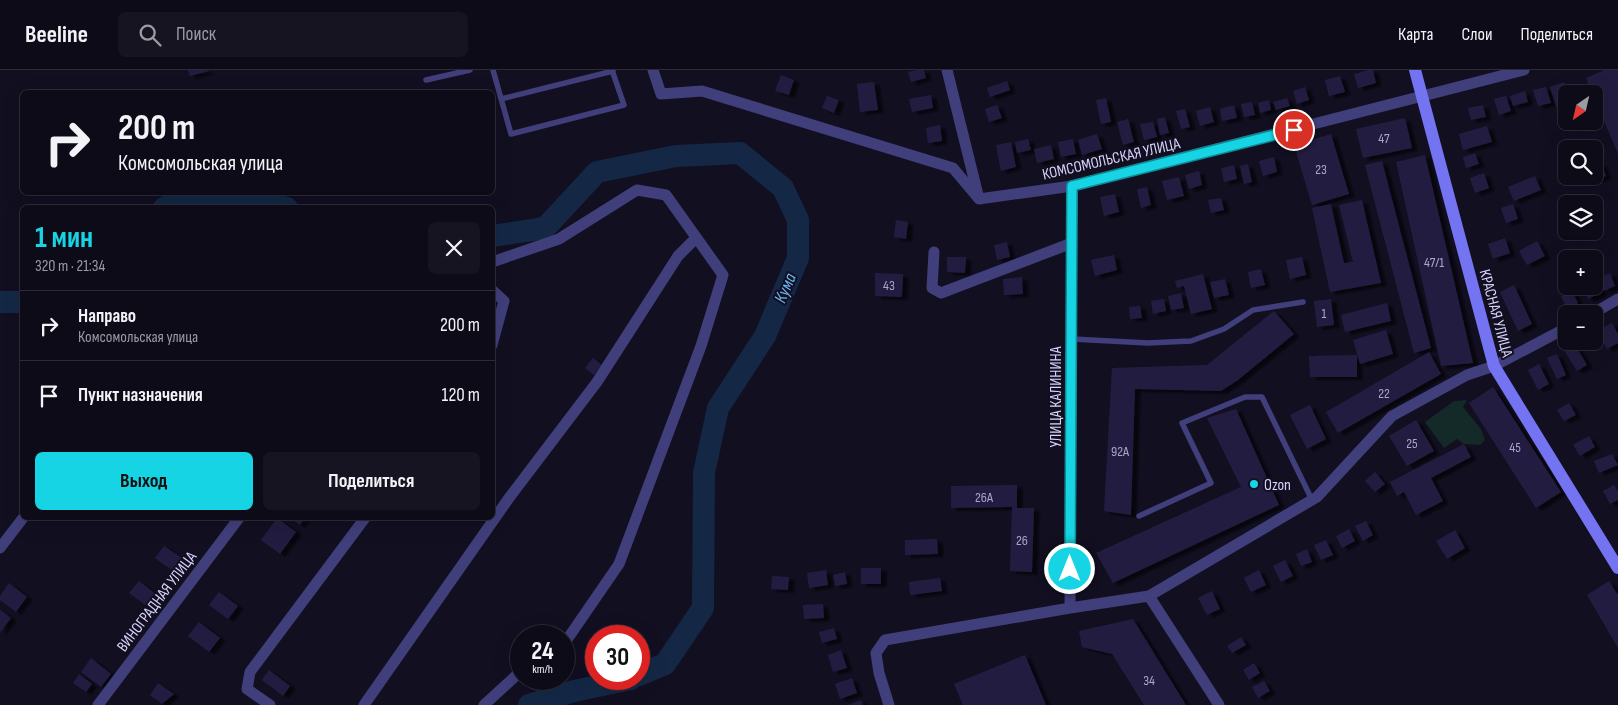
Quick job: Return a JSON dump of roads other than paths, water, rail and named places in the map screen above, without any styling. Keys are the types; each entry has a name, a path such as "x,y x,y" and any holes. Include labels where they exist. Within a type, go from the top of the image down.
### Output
{"street":[{"path":"654,70 661,94 702,91 953,168 979,199"},
{"path":"947,70 979,199"},
{"name":"КРАСНАЯ УЛИЦА","path":"1415,70 1494,366 1618,568"},
{"name":"КОМСОМОЛЬСКАЯ УЛИЦА","path":"979,199 1072,186 1524,70"},
{"name":"УЛИЦА КАЛИНИНА","path":"1070,608 1072,186"},
{"path":"495,261 559,239 638,190 666,195 723,275 701,346 619,564 575,628"},
{"path":"495,518 597,382 678,256 696,238"},
{"path":"934,252 932,288 941,293 1072,243"},
{"path":"495,293 504,301 495,334"},
{"path":"1603,308 1618,300"},
{"path":"889,705 879,673 876,653 886,640 1149,596 1317,497 1392,416 1467,375 1494,366 1558,332"},
{"path":"0,548 21,520"},
{"name":"ВИНОГРАДНАЯ УЛИЦА","path":"98,705 237,520"},
{"path":"270,705 247,689 250,672 363,520"},
{"path":"364,705 494,520"},
{"path":"1149,596 1219,705"},
{"path":"484,705 510,681"}],"lane":[{"path":"426,80 470,70"},
{"path":"493,70 511,134 624,106 613,71 502,99"},
{"path":"1072,339 1148,343 1191,341 1224,329 1253,310 1303,302"},
{"path":"1139,516 1210,483 1182,423 1245,396 1262,397 1312,500"}],"waterway":[{"name":"Кума","path":"495,236 545,228 597,172 676,156 740,153 783,188 798,220 798,258 765,336 718,408 704,473 703,608 665,664 650,670"},
{"name":"Кума","path":"170,205 183,198 255,199 276,205"},
{"name":"Кума","path":"0,302 20,302"},
{"name":"Кума","path":"529,705 585,689"}],"place":[{"name":"Ozon","path":"1254,484"}]}
